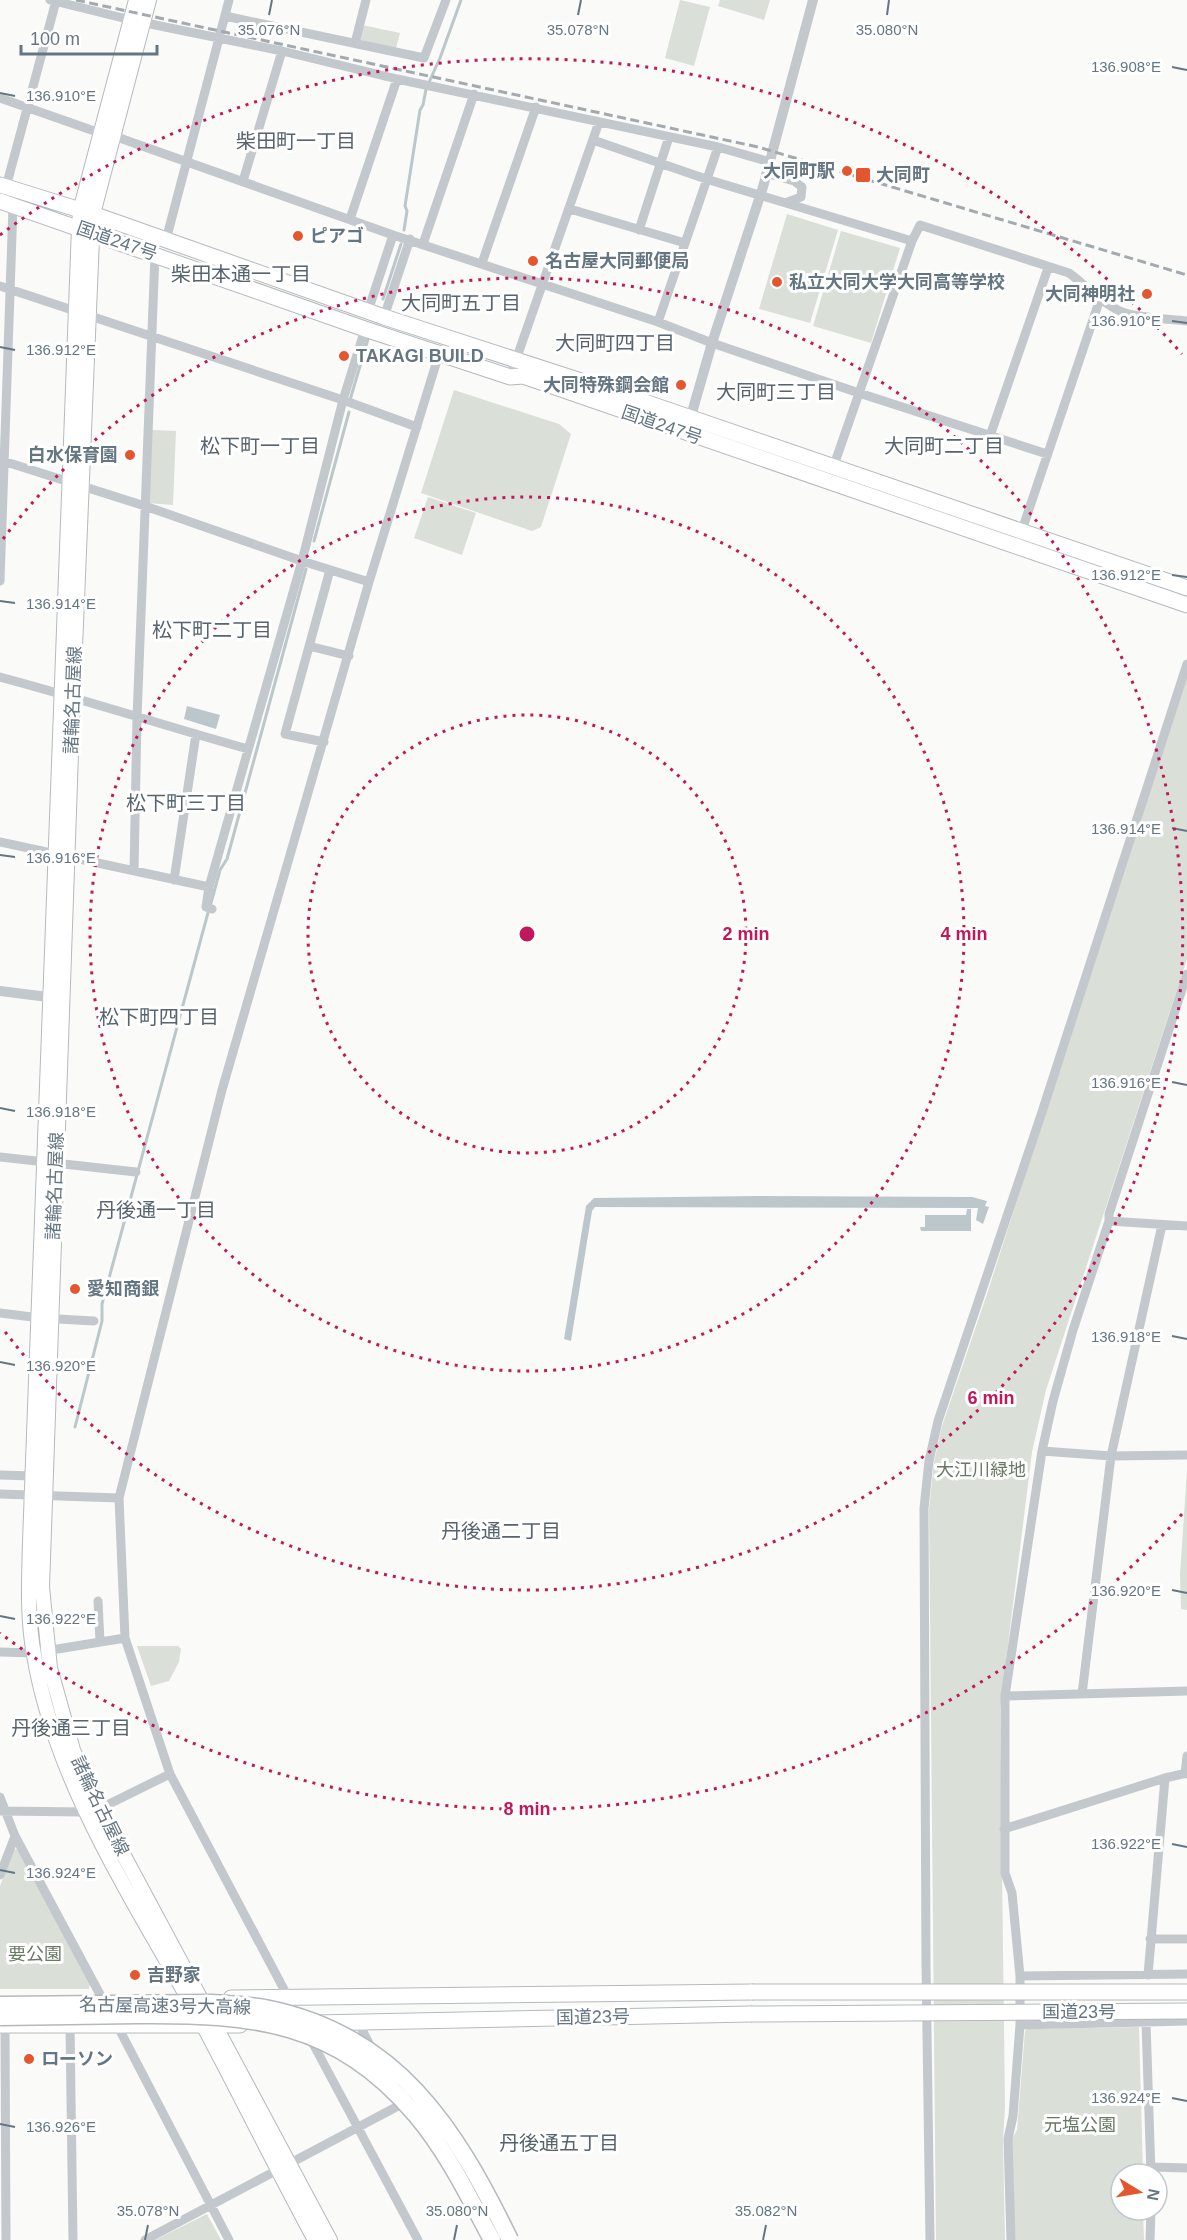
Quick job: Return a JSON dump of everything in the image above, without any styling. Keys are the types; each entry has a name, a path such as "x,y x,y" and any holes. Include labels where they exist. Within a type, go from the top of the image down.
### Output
{"highway":[{"name":"国道247号","path":"5,195 87,213 368,311 516,358 690,418 833,468 1187,605"},
{"name":"国道247号","path":"5,195 86,230 439,354 510,377 523,376 686,433 1019,539 1187,588"},
{"name":"国道23号","path":"0,2004 194,1998 752,1992 1187,1992"},
{"name":"名古屋高速3号大高線","path":"0,2004 200,2003 237,2005 288,2014 338,2032 367,2049 402,2076 433,2108 462,2150 510,2240"},
{"name":"国道23号","path":"2,2022 210,2026 750,2014 1187,2011"},
{"name":"名古屋高速3号大高線","path":"2,2022 204,2015 265,2022 313,2036 357,2060 378,2076 416,2115 449,2161 487,2239"}],"main road":[{"name":"諸輪名古屋線","path":"136,0 137,21"},
{"name":"諸輪名古屋線","path":"75,484 75,311 87,213 137,21 149,0"},
{"name":"諸輪名古屋線","path":"86,230 89,316 75,484 66,695 39,1497 42,1587 50,1668 73,1750 99,1808 194,1998"},
{"name":"諸輪名古屋線","path":"45,1318 33,1476 39,1497 29,1592 33,1653 54,1737 86,1812 210,2026 284,2167 330,2240"},
{"name":"諸輪名古屋線","path":"284,2167 315,2240"}],"street":[{"path":"166,240 229,0"},
{"path":"355,44 366,0"},
{"path":"225,16 424,58 446,0"},
{"path":"686,433 712,343 770,162 813,0"},
{"path":"0,581 2,460 11,290 5,195 53,1 718,147 770,162"},
{"path":"243,181 282,51"},
{"path":"350,219 397,78"},
{"path":"423,244 474,94"},
{"path":"0,98 393,235 658,322 712,343 859,393 1047,454"},
{"path":"482,263 536,107"},
{"path":"510,377 599,122"},
{"path":"639,230 669,137"},
{"path":"593,140 706,179 912,241"},
{"path":"658,322 718,147"},
{"path":"766,173 794,181 802,187 801,197 786,202"},
{"path":"570,209 685,243"},
{"path":"833,468 912,241 920,225 1069,273 1100,299 1123,313 1187,321"},
{"path":"368,311 393,235"},
{"path":"384,316 410,239"},
{"path":"134,871 137,718 155,254"},
{"path":"990,436 1048,268"},
{"path":"0,286 343,400 417,427"},
{"path":"1019,539 1100,299"},
{"path":"210,908 206,907 209,887 302,561 343,400 364,329"},
{"path":"288,1997 170,1774 125,1638 119,1498 222,1090 369,582 439,354"},
{"path":"2,460 369,582"},
{"path":"324,742 285,734 330,570"},
{"path":"309,646 349,656"},
{"path":"930,2240 924,1520 929,1461 938,1421 1048,1093 1187,664"},
{"path":"0,677 248,749"},
{"path":"174,880 196,734"},
{"path":"0,842 209,887"},
{"path":"1011,2240 1008,2139 1013,2116 1020,2025 1020,1976 1012,1893 1005,1873 1005,1696 1042,1451 1053,1401 1073,1330 1109,1221 1109,1214 1187,974"},
{"path":"0,991 56,998"},
{"path":"0,1157 136,1172"},
{"path":"1109,1221 1187,1226"},
{"path":"1082,1694 1111,1456 1162,1225"},
{"path":"0,1313 94,1321"},
{"path":"1042,1451 1111,1456 1187,1455"},
{"path":"0,1475 33,1476"},
{"path":"0,1494 119,1498"},
{"path":"98,1600 100,1642"},
{"path":"0,1652 33,1653 125,1638"},
{"path":"1005,1696 1187,1691"},
{"path":"1004,1829 1186,1773 1187,1756"},
{"path":"2,1811 86,1812 170,1774"},
{"path":"1148,1975 1165,1778"},
{"path":"0,1797 2,1811 103,2000"},
{"path":"0,1875 15,1836"},
{"path":"1150,1939 1187,1939"},
{"path":"1020,1976 1187,1974"},
{"path":"2,2022 6,2240"},
{"path":"358,2022 400,2106 430,2137 443,2156 487,2239"},
{"path":"1020,2025 1187,2022"},
{"path":"302,2023 418,2240"},
{"path":"1146,2023 1151,2162"},
{"path":"70,2025 73,2240"},
{"path":"117,2025 229,2240"},
{"path":"145,2240 400,2106"},
{"path":"1169,2170 1187,2168"},
{"path":"1150,2240 1151,2222"}],"green space":[{"path":"680,0 710,7 694,66 665,58"},
{"path":"720,0 770,0 764,20 718,6"},
{"path":"362,25 400,33 396,48 392,49 358,39"},
{"path":"787,214 838,230 810,323 759,309"},
{"path":"841,231 900,248 871,343 813,326"},
{"path":"454,390 559,424 571,434 541,527 532,531 421,493"},
{"path":"152,430 176,431 173,505 148,503"},
{"path":"428,497 476,513 462,555 414,538"},
{"name":"大江川緑地","path":"1187,670 1187,959 1046,1390 1032,1452 1000,1709 1005,2240 936,2240 929,1509 934,1462 942,1426 987,1294"},
{"path":"1187,1470 1187,1610 1181,1609 1180,1575"},
{"path":"137,1646 178,1646 181,1649 179,1662 169,1681 151,1686"},
{"name":"要公園","path":"18,1849 90,1983 89,1989 0,1989 0,1886 13,1850"},
{"name":"元塩公園","path":"1139,2027 1143,2162 1109,2162 1109,2222 1143,2222 1144,2240 1014,2240 1012,2139 1017,2130 1027,2029"},
{"path":"207,2214 221,2240 155,2240"}],"shaded area":[{"path":"187,706 220,715 216,729 184,719"},
{"path":"972,1197 987,1201 985,1206 989,1207 983,1224 976,1220 978,1208 595,1207 592,1211 571,1341 564,1339 586,1206 594,1198"},
{"path":"967,1209 971,1209 971,1231 921,1231 920,1227 925,1227 925,1215 966,1215"}],"waterway":[{"path":"404,230 407,211 405,206 420,110 461,0"},
{"path":"383,299 401,244"},
{"path":"350,400 368,339"},
{"path":"314,541 349,412"},
{"path":"211,903 220,870 227,859 306,569"},
{"path":"75,1427 102,1321 102,1304 209,909"}],"railway":[{"path":"76,0 758,147 1187,275"}],"place":[{"name":"大同町駅","path":"847,171"},
{"name":"大同町","path":"863,175"},
{"name":"ピアゴ","path":"298,236"},
{"name":"名古屋大同郵便局","path":"533,261"},
{"name":"私立大同大学大同高等学校","path":"777,282"},
{"name":"大同神明社","path":"1147,294"},
{"name":"TAKAGI BUILD","path":"344,356"},
{"name":"大同特殊鋼会館","path":"681,385"},
{"name":"白水保育園","path":"130,455"},
{"name":"愛知商銀","path":"75,1289"},
{"name":"吉野家","path":"135,1975"},
{"name":"ローソン","path":"29,2059"}],"district":[{"name":"柴田町一丁目","path":"296,141"},
{"name":"柴田本通一丁目","path":"241,274"},
{"name":"大同町五丁目","path":"461,303"},
{"name":"大同町四丁目","path":"615,343"},
{"name":"大同町三丁目","path":"776,392"},
{"name":"松下町一丁目","path":"260,446"},
{"name":"大同町二丁目","path":"944,446"},
{"name":"松下町二丁目","path":"212,630"},
{"name":"松下町三丁目","path":"186,803"},
{"name":"松下町四丁目","path":"159,1017"},
{"name":"丹後通一丁目","path":"156,1210"},
{"name":"丹後通二丁目","path":"501,1531"},
{"name":"丹後通三丁目","path":"71,1728"},
{"name":"丹後通五丁目","path":"559,2143"}]}
